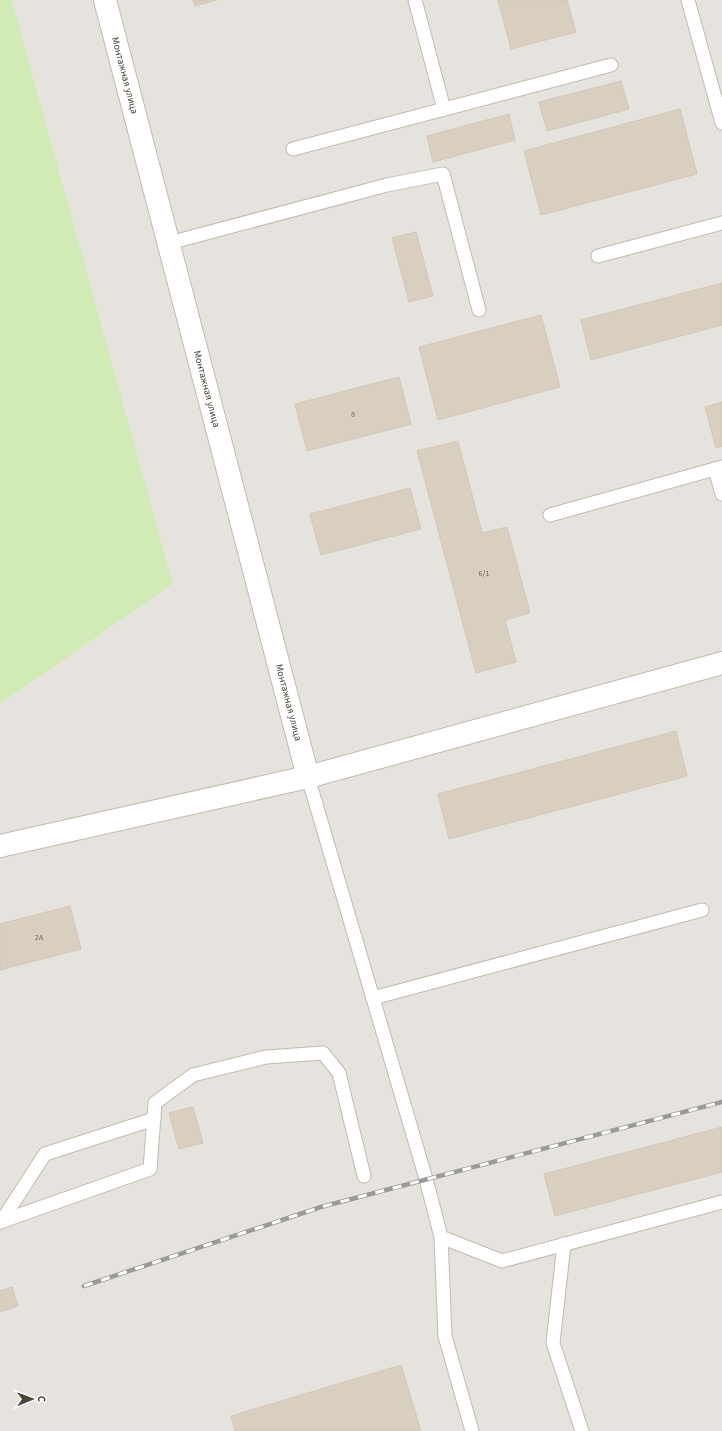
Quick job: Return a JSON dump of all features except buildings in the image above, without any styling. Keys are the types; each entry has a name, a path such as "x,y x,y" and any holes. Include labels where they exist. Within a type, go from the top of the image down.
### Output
{"street":[{"name":"Монтажная улица","path":"105,0 308,777"},
{"path":"0,846 308,777 722,663"}],"lane":[{"path":"415,0 444,109"},
{"path":"688,0 722,123"},
{"path":"293,149 611,65"},
{"path":"169,243 387,185 443,174 479,310"},
{"path":"598,256 722,223"},
{"path":"550,515 718,468 722,494"},
{"path":"308,777 426,1179 441,1237 445,1336 472,1431"},
{"path":"373,998 702,910"},
{"path":"0,1222 150,1169 155,1103 193,1075 266,1057 323,1053 339,1073 364,1176"},
{"path":"0,1222 45,1154 154,1119"},
{"path":"441,1237 502,1261 722,1202"},
{"path":"564,1244 553,1343 582,1431"}],"shaded area":[{"path":"12,0 722,0 722,1431 0,1431 0,704 173,584"}],"green space":[{"path":"0,0 12,0 173,584 0,704"}],"railway":[{"path":"84,1286 321,1207 722,1102"}]}
